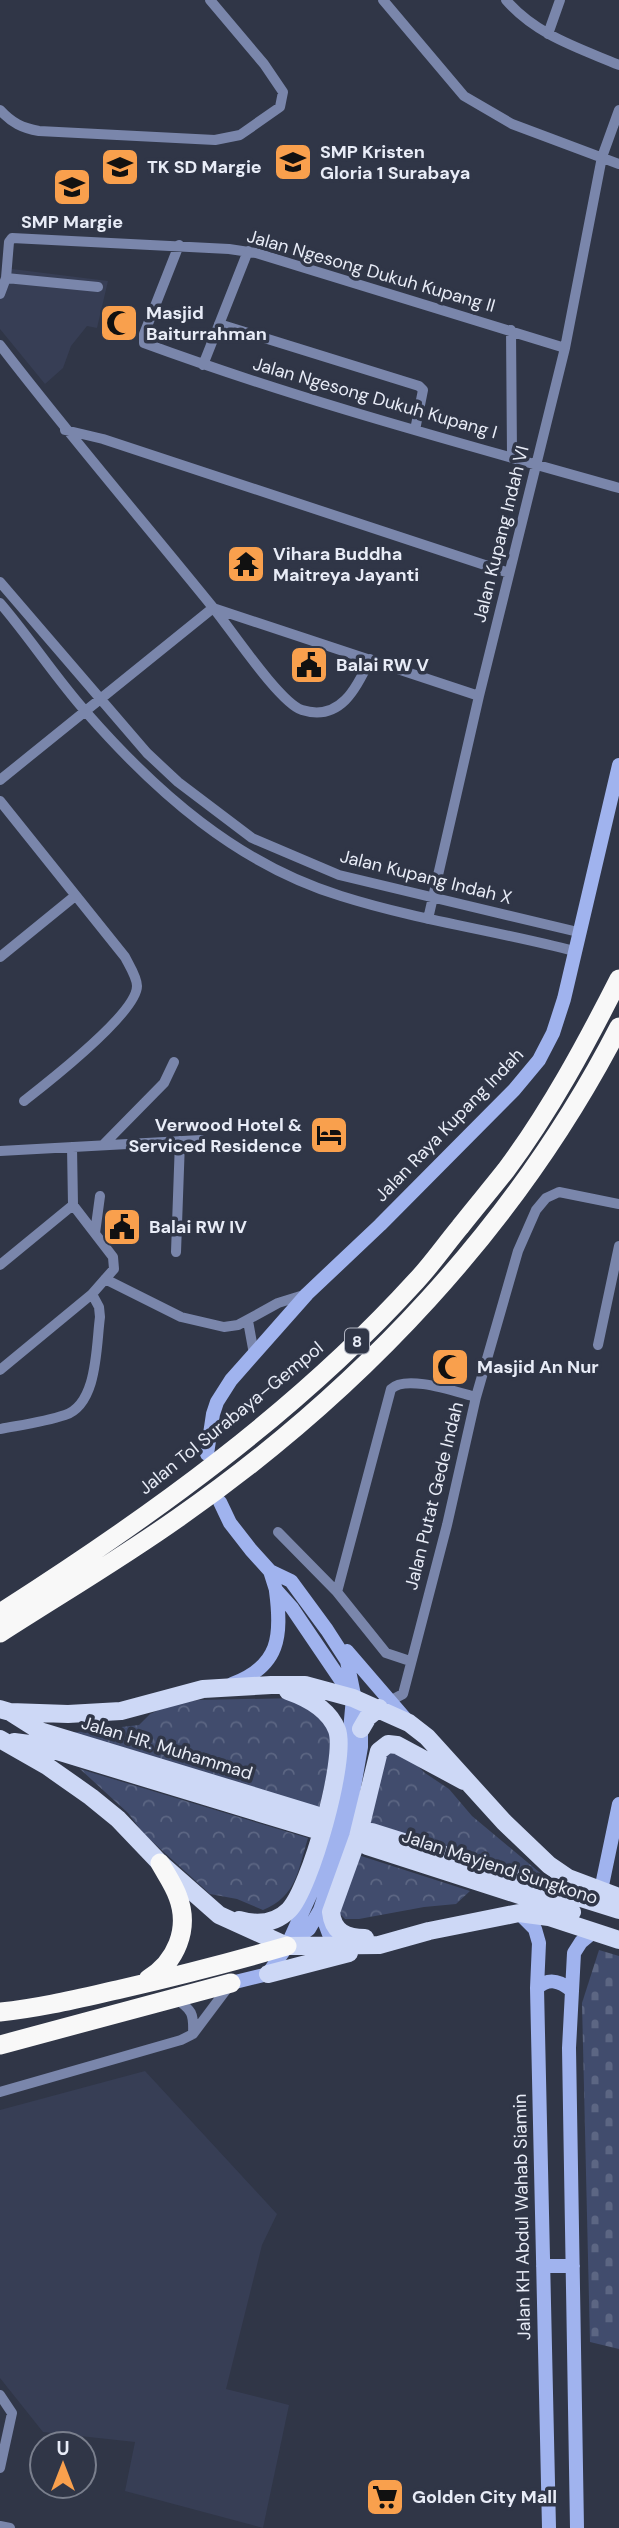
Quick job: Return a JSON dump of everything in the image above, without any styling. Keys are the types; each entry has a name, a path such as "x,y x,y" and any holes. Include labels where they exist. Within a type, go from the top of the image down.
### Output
{"highway":[{"name":"Jalan Tol Surabaya–Gempol","path":"0,1613 121,1532 215,1462 328,1369 372,1327 418,1279 507,1169 591,1034 619,979"},
{"name":"8","path":"0,1633 178,1519 226,1483 345,1383 400,1331 455,1270 540,1161 574,1109 619,1027"},
{"path":"117,1990 150,1978 166,1966 179,1941 183,1916 178,1897 160,1863"},
{"path":"0,2012 37,2008 117,1990 217,1967 287,1946"},
{"path":"0,2045 231,1983"}],"main road":[{"path":"209,1907 248,1922 267,1922 281,1916 294,1905 323,1826 338,1765 337,1731 326,1714 308,1699 271,1685"},
{"path":"5,1710 68,1714 121,1711 202,1689 271,1685 305,1685 384,1704 443,1753 504,1822 550,1864 568,1878 619,1897"},
{"path":"361,1729 368,1717 384,1704"},
{"name":"Jalan HR. Muhammad","path":"3,1740 37,1745 314,1822 40,1731 5,1710"},
{"path":"3,1740 91,1797 118,1819 160,1863 219,1915 287,1946 379,1945"},
{"path":"414,1936 352,1938 340,1933 332,1921 331,1912 358,1837 376,1760 382,1747 388,1744 397,1745 468,1783"},
{"name":"Jalan Mayjend Sungkono","path":"619,1910 370,1839 619,1927"},
{"path":"268,1974 414,1936 519,1913 549,1917 619,1940"}],"street":[{"path":"0,110 23,128 39,131 229,138 240,135 280,107 283,92 264,64 210,0"},
{"path":"383,0 464,96 512,124 619,163"},
{"path":"506,0 529,23 548,34 619,65"},
{"path":"548,34 560,0"},
{"name":"Jalan Kupang Indah VI","path":"428,919 479,696 565,348 602,157 619,110"},
{"name":"Jalan Ngesong Dukuh Kupang II","path":"0,294 6,278 9,242 12,238 179,245 247,251 565,348"},
{"name":"Jalan Ngesong Dukuh Kupang I","path":"179,245 142,339 144,343 203,365 415,430 619,488"},
{"path":"203,365 247,251"},
{"path":"6,278 98,287"},
{"path":"219,324 419,386 423,390 415,430"},
{"path":"511,330 512,456"},
{"path":"0,345 65,430 285,699 302,710 320,713 333,710 347,700 370,659"},
{"path":"65,430 103,439 509,573"},
{"name":"Jalan Kupang Indah X","path":"0,582 147,753 178,782 245,833 339,876 578,932"},
{"path":"2,606 15,599"},
{"name":"Jalan Kupang Indah X","path":"2,606 85,711 131,760 185,811 234,847 317,888 428,919 521,937 574,951"},
{"path":"213,608 479,696"},
{"path":"0,780 213,608"},
{"path":"41,655 54,646"},
{"name":"Jalan Raya Kupang Indah","path":"207,1454 209,1432 217,1402 232,1380 307,1294 380,1226 514,1090 539,1060 553,1033 564,999 619,765"},
{"path":"0,802 122,953 137,984 134,995 111,1027 24,1101"},
{"path":"234,847 245,833"},
{"path":"0,957 75,896"},
{"path":"104,1144 164,1083 174,1062"},
{"path":"0,1151 201,1140"},
{"path":"176,1252 180,1141"},
{"path":"0,1370 92,1294 114,1269 115,1261 73,1205 72,1147"},
{"name":"Jalan Putat Gede Indah","path":"384,1704 403,1694 447,1525 476,1397 518,1251 536,1210 546,1198 559,1192 619,1204"},
{"path":"94,1233 100,1196"},
{"path":"0,1265 73,1205"},
{"path":"598,1345 619,1246"},
{"path":"105,1279 188,1319 224,1327 248,1321 278,1303 307,1294"},
{"path":"0,1429 67,1415 84,1400 90,1387 100,1317 99,1307 92,1294"},
{"path":"248,1321 254,1354"},
{"path":"337,1591 391,1389 401,1383 420,1384 476,1397"},
{"path":"202,1689 242,1680 257,1671 269,1658 279,1632 280,1615 270,1571 230,1523 220,1502"},
{"path":"278,1532 337,1591 386,1653 410,1661"},
{"path":"270,1571 291,1581 384,1704"},
{"path":"0,2092 181,2040 193,2034 231,1983 268,1974 287,1946 316,1882 335,1830 346,1774 353,1698 292,1608 276,1590"},
{"path":"287,1946 309,1929 320,1910 346,1833 361,1747 361,1729 347,1661 327,1630"},
{"path":"601,1890 619,1804"},
{"path":"320,1910 329,1934 338,1947"},
{"name":"Jalan KH Abdul Wahab Siamin","path":"519,1913 536,1929 539,1943 537,1988 550,2528"},
{"path":"577,2528 569,2048 574,1953 581,1941 593,1932"},
{"path":"537,1988 547,1981 553,1981 571,1990"},
{"path":"175,1998 190,2009 194,2021 193,2034"},
{"path":"543,2266 573,2266"},
{"path":"0,2395 12,2413 0,2468"},
{"path":"0,2526 10,2528"}],"shaded area":[{"path":"4,268 108,281 97,328 87,326 71,346 63,368 45,384 0,329 0,282"},
{"path":"145,2071 277,2214 262,2245 226,2389 289,2405 263,2528 125,2491 135,2442 98,2438 98,2430 41,2430 0,2378 0,2110"}],"green space":[{"path":"298,1698 331,1725 329,1765 319,1809 69,1733 139,1725 150,1714 169,1705 198,1700"},
{"path":"398,1747 425,1773 449,1789 472,1816 545,1877 365,1822 381,1751"},
{"path":"80,1769 308,1838 290,1890 263,1910 237,1899 210,1894 144,1834 128,1813"},
{"path":"355,1854 470,1891 456,1904 345,1919 337,1911"},
{"path":"599,1950 619,1956 619,2349 590,2342 582,2003"}],"place":[{"name":"SMP Kristen Gloria 1 Surabaya","path":"293,162"},
{"name":"TK SD Margie","path":"120,167"},
{"name":"SMP Margie","path":"72,187"},
{"name":"Masjid Baiturrahman","path":"119,323"},
{"name":"Vihara Buddha Maitreya Jayanti","path":"246,564"},
{"name":"Balai RW V","path":"309,665"},
{"name":"Verwood Hotel & Serviced Residence","path":"329,1135"},
{"name":"Balai RW IV","path":"122,1227"},
{"name":"Masjid An Nur","path":"450,1367"},
{"name":"Golden City Mall","path":"385,2497"}]}
